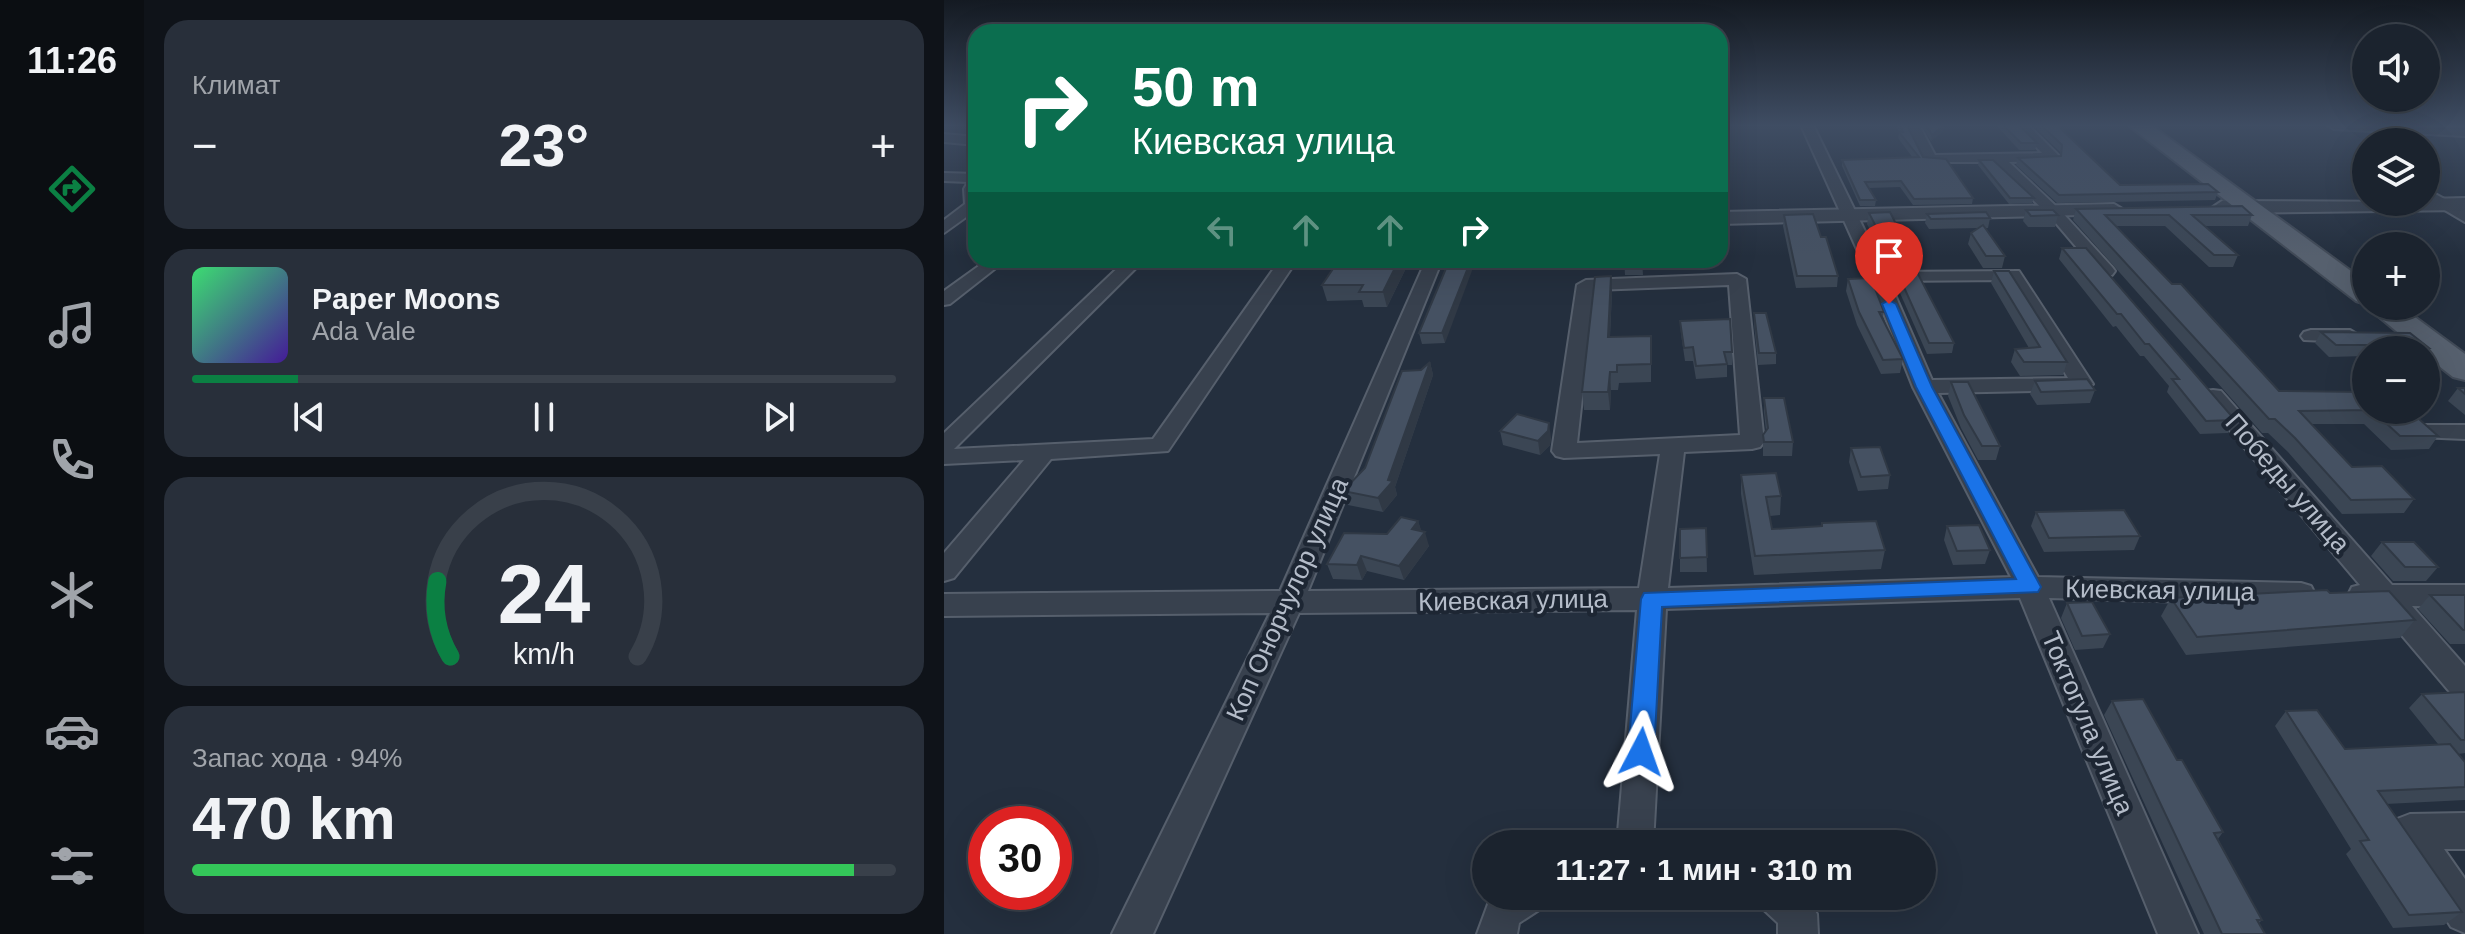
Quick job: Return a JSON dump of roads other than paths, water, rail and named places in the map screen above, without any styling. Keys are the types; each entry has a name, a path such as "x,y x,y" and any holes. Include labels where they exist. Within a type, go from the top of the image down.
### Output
{"main road":[{"path":"2198,169 2352,284"},
{"path":"2378,326 2421,336 2465,370"}],"street":[{"name":"Токтогула улица","path":"1827,169 1878,276 1924,387 2030,587 2178,934"},
{"path":"2008,169 2054,212 2116,284"},
{"path":"944,177 968,179"},
{"path":"2440,202 2465,217"},
{"path":"2202,208 2465,204"},
{"path":"945,228 968,209"},
{"path":"1728,218 2128,210"},
{"path":"945,228 968,227"},
{"path":"944,300 987,268"},
{"path":"944,446 1128,268"},
{"path":"944,457 1160,446 1283,268"},
{"name":"Коп Онорчулор улица","path":"1132,934 1289,603 1431,268"},
{"path":"1661,268 1662,282"},
{"path":"1878,276 2013,275 2082,384 1924,387"},
{"path":"1737,279 1752,442 1673,447 1564,451 1586,285 1737,279"},
{"path":"2311,336 2378,326"},
{"name":"Победы улица","path":"2199,380 2465,688"},
{"path":"2425,432 2465,432"},
{"path":"1636,830 1652,599 1673,447"},
{"path":"944,571 1043,453"},
{"name":"Киевская улица","path":"945,606 1652,599 2030,587 2465,596"},
{"path":"2465,831 2410,832 2465,913"},
{"path":"1497,934 1500,914 1504,910"},
{"path":"1793,910 1797,914 1798,934"}]}
